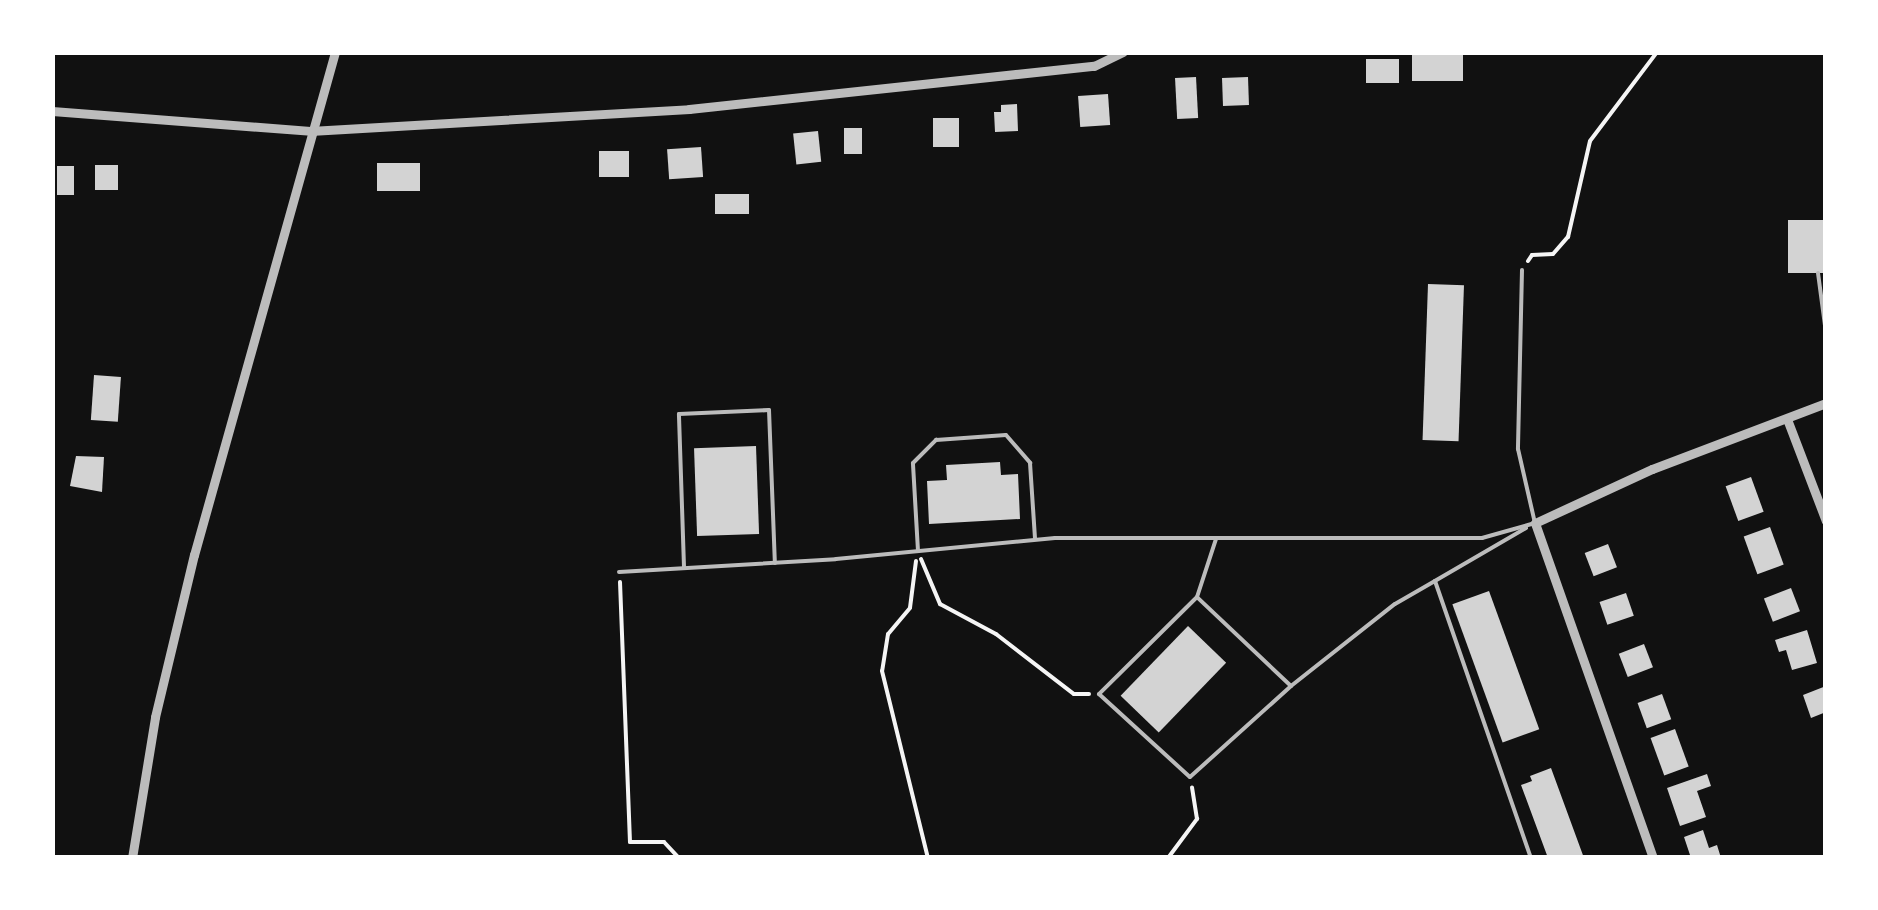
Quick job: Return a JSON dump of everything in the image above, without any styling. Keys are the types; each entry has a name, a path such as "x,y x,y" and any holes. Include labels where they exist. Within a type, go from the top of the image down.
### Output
{"street":[{"path":"132,858 155,717 194,555 334,52"},
{"path":"52,111 310,130 689,109 1094,66 1124,52"},
{"path":"1653,858 1534,523 1652,470 1826,403"},
{"path":"1788,419 1826,521"}],"lane":[{"path":"1522,270 1518,449 1534,523"},
{"path":"1818,273 1826,333"},
{"path":"684,568 679,414 769,410 775,563"},
{"path":"918,551 913,463 936,440 1006,435 1030,463 1035,539"},
{"path":"620,572 775,563 1035,539 1482,538 1534,523"},
{"path":"1216,538 1197,596 1099,694 1190,778 1290,686 1395,604 1534,523"},
{"path":"1435,581 1531,858"},
{"path":"1197,596 1290,686"}],"path":[{"path":"1522,270 1532,255 1553,254 1568,237 1590,141 1656,52"},
{"path":"918,551 940,604 996,634 1074,694 1099,694"},
{"path":"918,551 910,608 888,634 882,670 917,800 928,858"},
{"path":"620,572 630,842 664,842 678,858"},
{"path":"1168,858 1197,819 1190,778"}],"building":[{"path":"1412,52 1463,52 1463,81 1412,81"},
{"path":"1366,59 1399,59 1399,83 1366,83"},
{"path":"1196,77 1198,118 1177,119 1175,78"},
{"path":"1248,77 1249,105 1223,106 1222,78"},
{"path":"1108,94 1110,125 1080,127 1078,96"},
{"path":"1017,104 1018,131 995,132 994,112 1001,112 1001,105"},
{"path":"933,118 959,118 959,147 933,147"},
{"path":"844,128 862,128 862,154 844,154"},
{"path":"818,131 821,162 796,164 793,134"},
{"path":"701,147 703,177 669,179 667,149"},
{"path":"599,151 629,151 629,177 599,177"},
{"path":"377,163 420,163 420,191 377,191"},
{"path":"95,165 118,165 118,190 95,190"},
{"path":"57,166 74,166 74,195 57,195"},
{"path":"715,194 749,194 749,214 715,214"},
{"path":"1788,220 1826,220 1826,273 1788,273"},
{"path":"1428,284 1464,285 1459,441 1423,440"},
{"path":"94,375 121,377 118,422 91,420"},
{"path":"756,446 759,534 697,536 694,448"},
{"path":"76,456 104,457 102,492 70,486"},
{"path":"1000,462 1001,475 1018,474 1020,519 929,524 927,481 947,480 946,465"},
{"path":"1751,477 1764,512 1738,521 1726,486"},
{"path":"1770,527 1784,565 1757,574 1744,537"},
{"path":"1608,544 1617,567 1594,576 1585,553"},
{"path":"1791,588 1800,611 1773,622 1764,598"},
{"path":"1489,591 1539,729 1503,742 1452,604"},
{"path":"1626,593 1634,616 1607,625 1600,602"},
{"path":"1188,626 1226,663 1159,733 1121,696"},
{"path":"1807,630 1817,663 1792,670 1786,650 1779,652 1775,640"},
{"path":"1644,644 1653,667 1628,677 1619,654"},
{"path":"1826,686 1826,712 1811,718 1803,695"},
{"path":"1662,694 1671,719 1647,728 1638,703"},
{"path":"1675,729 1689,767 1664,775 1651,738"},
{"path":"1551,768 1584,858 1548,858 1521,785 1532,781 1530,776"},
{"path":"1707,774 1711,786 1697,791 1706,817 1680,826 1667,788"},
{"path":"1703,830 1709,848 1717,845 1721,858 1691,858 1684,837"}]}
